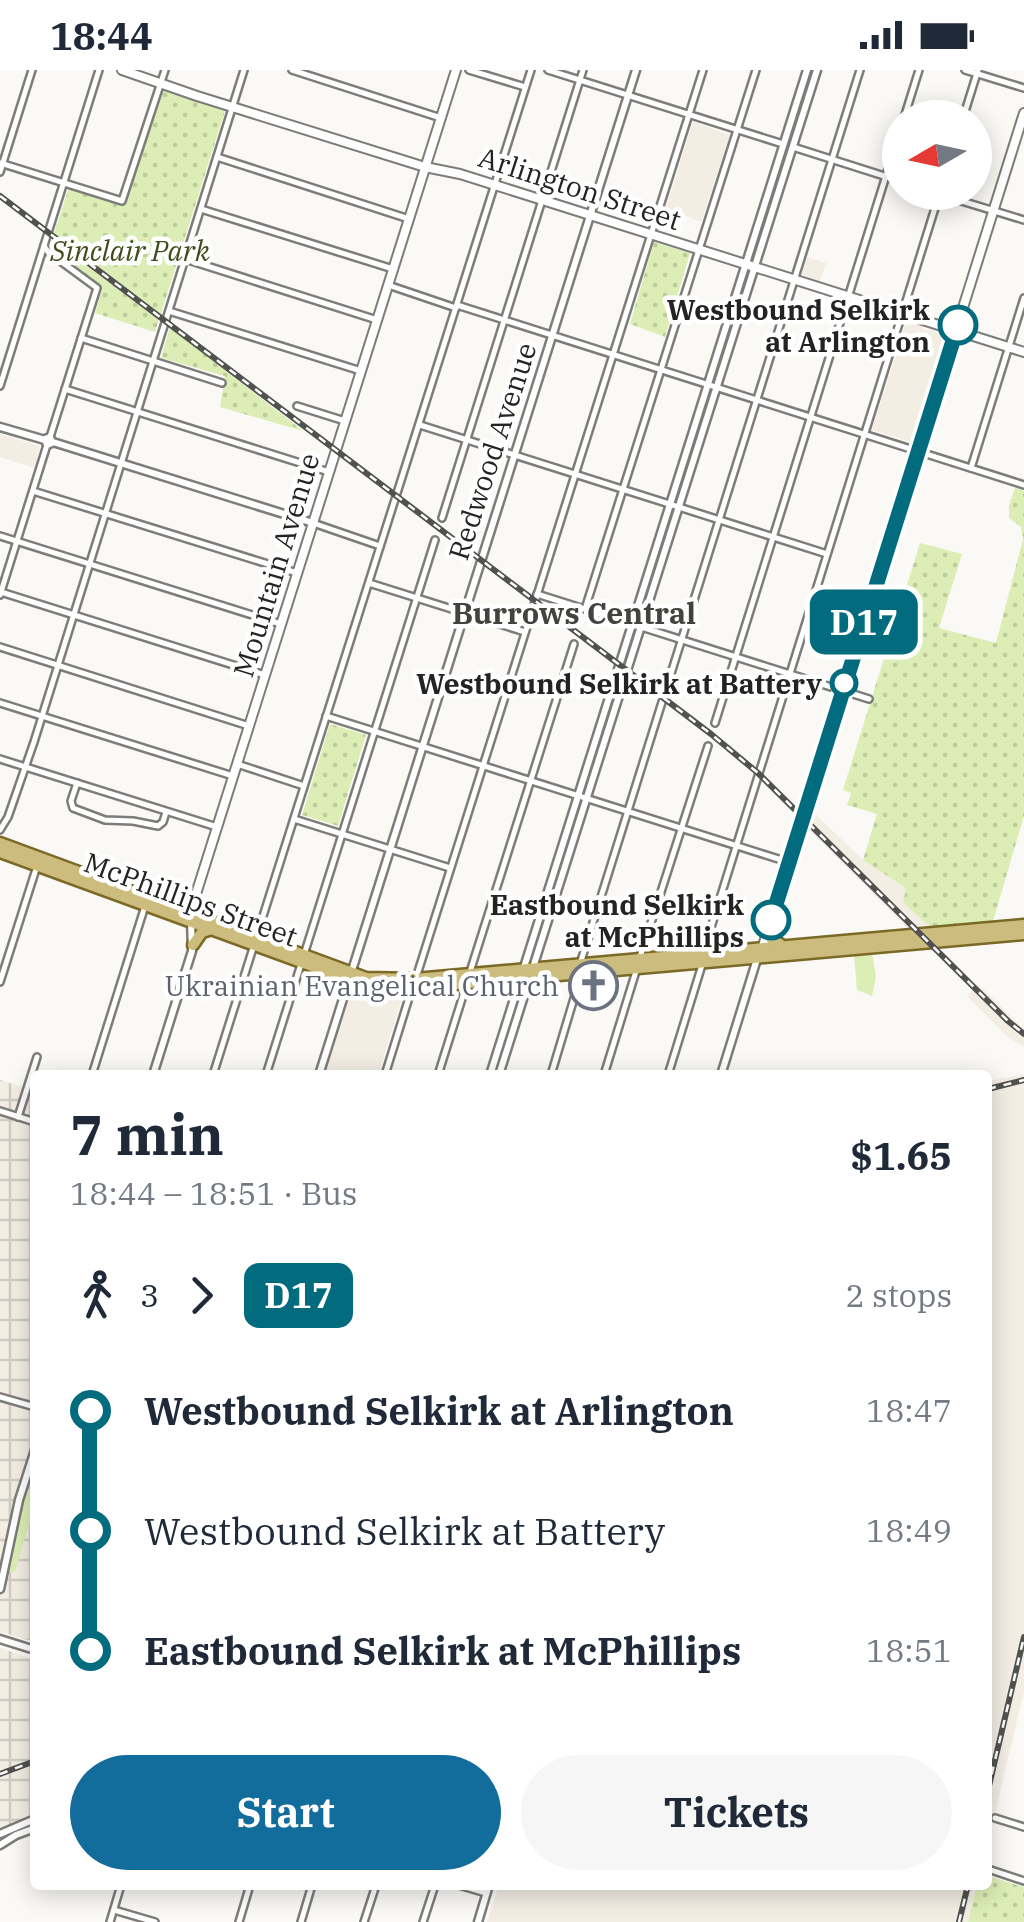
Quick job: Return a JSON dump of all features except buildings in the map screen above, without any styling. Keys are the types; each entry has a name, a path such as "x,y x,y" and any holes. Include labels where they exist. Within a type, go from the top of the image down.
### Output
{"main road":[{"name":"Arlington Street","path":"122,70 1024,352"},
{"name":"Mountain Avenue","path":"191,918 456,70"},
{"path":"760,953 1024,114"},
{"name":"McPhillips Street","path":"0,844 38,862 350,977 374,990 1021,929"},
{"name":"McPhillips Street","path":"0,852 38,862"},
{"name":"McPhillips Street","path":"191,918 211,930 255,942"},
{"path":"769,926 775,943 786,946"},
{"path":"193,945 200,933 211,930"},
{"name":"McPhillips Street","path":"760,953 786,946 819,948"}],"street":[{"path":"32,70 1,166 119,201 124,198 164,70"},
{"path":"0,386 100,70"},
{"path":"0,830 8,817 42,716 244,70"},
{"path":"292,70 441,118"},
{"path":"469,70 525,87"},
{"path":"215,1070 531,70"},
{"path":"548,70 882,175"},
{"path":"442,518 583,70"},
{"name":"Redwood Avenue","path":"321,1070 636,70"},
{"path":"387,1070 703,70"},
{"path":"585,609 756,70"},
{"path":"500,1070 577,795 631,624 717,388 807,70"},
{"path":"492,1070 586,798 640,626 708,384 817,70"},
{"path":"553,1070 627,811 860,70"},
{"path":"910,100 919,70"},
{"path":"965,70 1024,88"},
{"path":"968,100 977,72"},
{"path":"217,157 409,219"},
{"path":"714,723 882,189"},
{"path":"200,209 393,270"},
{"path":"669,1070 735,845 932,210"},
{"path":"990,210 1024,220"},
{"path":"44,246 97,288 0,593 265,675"},
{"path":"186,259 377,320"},
{"path":"388,285 1024,484"},
{"path":"971,468 1024,298"},
{"path":"169,310 361,371"},
{"path":"81,338 222,383"},
{"path":"65,388 329,472"},
{"path":"298,406 345,422"},
{"path":"419,424 827,554"},
{"path":"0,428 121,462 380,546"},
{"path":"33,490 296,573"},
{"path":"0,536 281,624"},
{"path":"268,1070 435,540"},
{"path":"368,583 525,632"},
{"path":"537,594 869,699"},
{"path":"440,1070 574,644"},
{"path":"0,647 249,726"},
{"path":"0,703 233,776"},
{"path":"326,716 788,862"},
{"path":"606,1070 708,746"},
{"path":"0,759 217,827"},
{"path":"237,764 304,786"},
{"path":"77,783 71,801 73,808 106,820 158,826 166,812"},
{"path":"294,818 450,868"},
{"path":"0,982 38,862"},
{"path":"94,1070 146,902"},
{"name":"Mountain Avenue","path":"155,1070 193,945 191,918"},
{"path":"723,1070 760,953"},
{"path":"33,1070 37,1057"},
{"path":"18,1117 30,1079"},
{"path":"0,1111 30,1121"},
{"path":"0,1397 30,1406"},
{"path":"0,1588 30,1466"},
{"path":"0,1639 30,1648"},
{"path":"995,1818 1024,1827"},
{"path":"0,1834 30,1822"},
{"path":"0,1845 30,1830"},
{"path":"992,1870 1024,1881"},
{"path":"110,1922 120,1890"},
{"path":"239,1922 249,1890"},
{"path":"301,1922 311,1890"},
{"path":"364,1922 374,1890"},
{"path":"424,1922 434,1890"},
{"path":"478,1922 488,1890"},
{"path":"114,1910 155,1922"}],"shaded area":[{"path":"693,122 730,135 701,222 666,208"},
{"path":"807,257 826,263 820,281 802,275"},
{"path":"906,322 948,336 914,443 872,430"},
{"path":"0,434 40,446 34,468 0,457"},
{"path":"810,809 863,860 906,888 903,903 932,928 909,930 805,825"},
{"path":"978,984 1024,1029 1024,1047 1008,1037 967,996"},
{"path":"351,991 385,1001 402,998 380,1070 327,1070"},
{"path":"1024,1074 1024,1691 992,1826 992,1080"},
{"path":"0,1080 30,1089 30,1641 0,1632"},
{"path":"0,1648 30,1658 30,1818 0,1830"},
{"path":"497,1890 976,1890 968,1922 487,1922"}],"green space":[{"name":"Sinclair Park","path":"162,90 225,111 155,332 95,313 102,289 49,249 69,187 120,204 127,200"},
{"path":"654,242 690,253 665,337 630,324"},
{"path":"170,327 303,431 220,407 225,376 161,358"},
{"path":"1015,488 1024,491 1024,816 993,921 932,928 903,903 906,888 863,860 877,814 847,805 851,793 843,790 920,543 962,554 939,628 996,643 1023,539 1021,527 1009,518"},
{"path":"330,724 366,735 338,826 302,815"},
{"path":"580,799 582,803 529,963 527,961"},
{"path":"872,952 876,977 872,996 857,990 854,954"},
{"path":"30,1490 30,1522 15,1571 10,1572 8,1570 26,1492"},
{"path":"992,1877 1024,1887 1024,1922 968,1922 976,1890 992,1890"}],"railway":[{"path":"0,196 711,734 758,773 1024,1034"},
{"path":"992,1088 1024,1080"},
{"path":"992,1773 1024,1637"},
{"path":"0,1774 30,1763"},
{"path":"959,1922 967,1890"}],"bus line":[{"name":"D17","path":"771,920 958,325"}],"place":[{"name":"Westbound Selkirk at Arlington","path":"958,325"},
{"name":"Westbound Selkirk at Battery","path":"844,683"},
{"name":"Eastbound Selkirk at McPhillips","path":"771,920"},
{"name":"Ukrainian Evangelical Church","path":"594,985"}],"district":[{"name":"Burrows Central","path":"574,612"}]}
